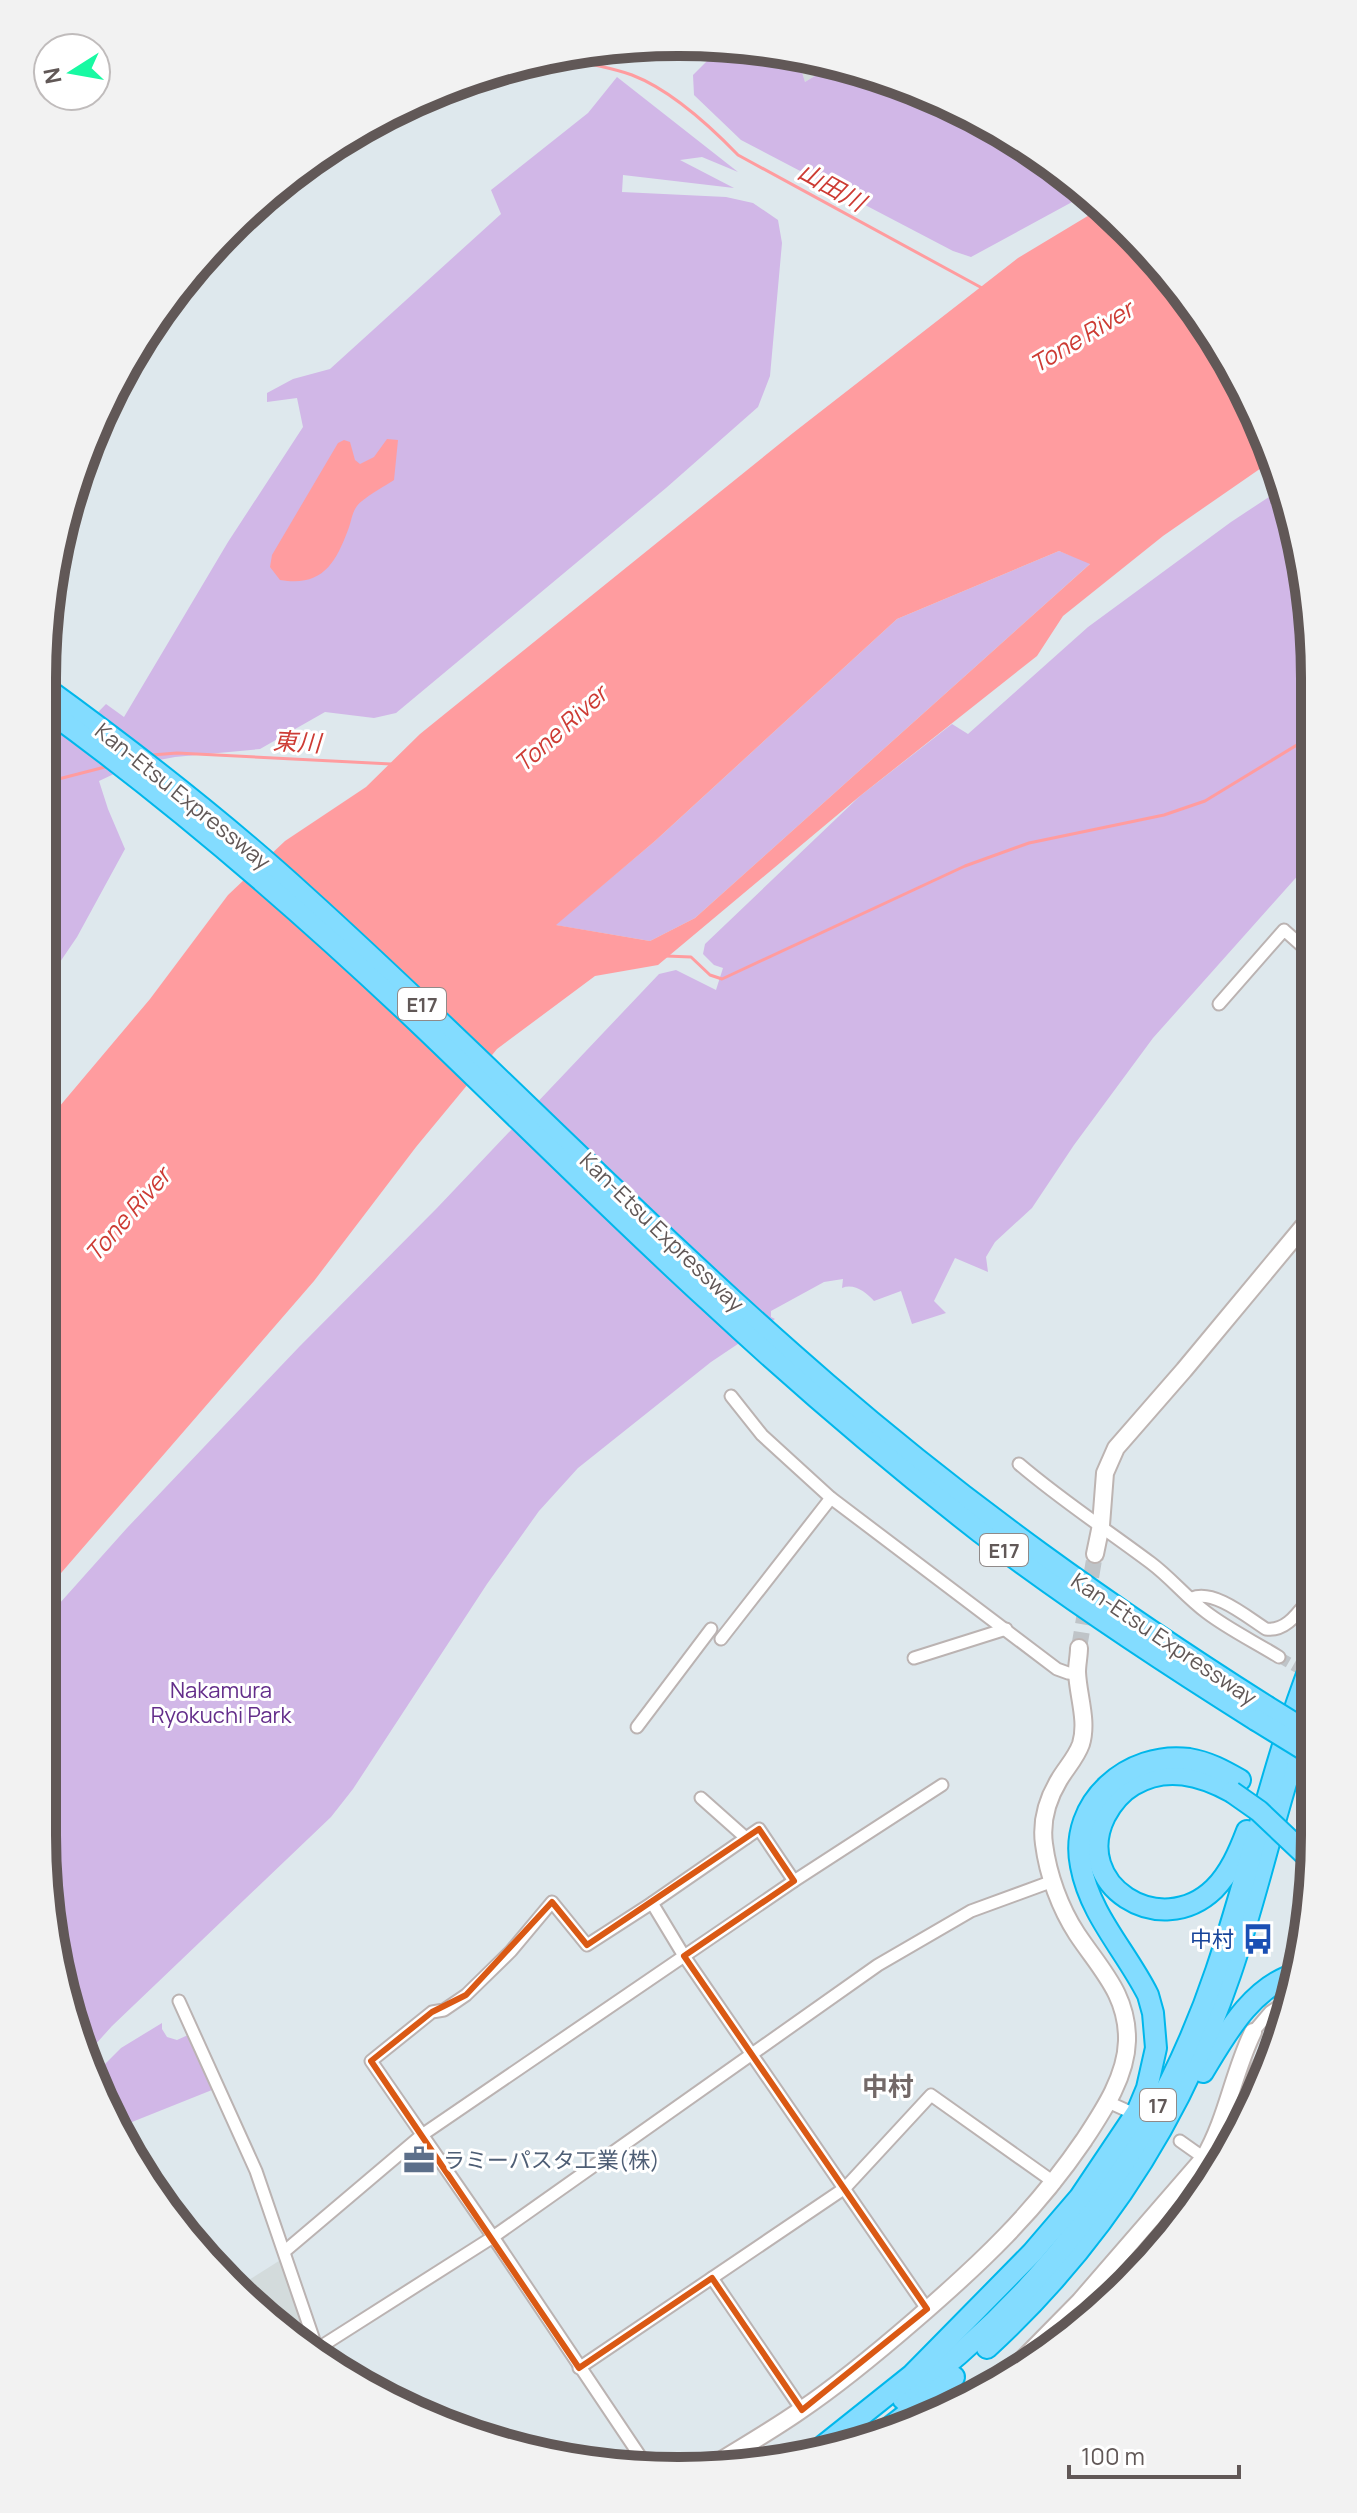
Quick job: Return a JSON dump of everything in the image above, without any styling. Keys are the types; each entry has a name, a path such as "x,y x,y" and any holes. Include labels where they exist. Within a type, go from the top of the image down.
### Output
{"highway":[{"name":"Kan-Etsu Expressway","path":"56,696 167,779 303,894 708,1277 862,1437 981,1533 1152,1653 1301,1729"},
{"name":"Kan-Etsu Expressway","path":"56,717 160,795 303,916 412,1016 639,1235 776,1350 990,1518 1065,1573 1229,1683 1301,1744"},
{"path":"1301,1684 1276,1745 1242,1845 1223,1879 1199,1901 1169,1910 1136,1905 1115,1889 1105,1875 1097,1847 1102,1823 1119,1795 1142,1780 1171,1774 1236,1786 1264,1798 1301,1834"},
{"name":"17","path":"852,2432 911,2393 1015,2303 1100,2200 1129,2156 1179,2064 1211,1985 1301,1693"},
{"path":"1263,1710 1301,1724"},
{"name":"17","path":"907,2414 972,2362 1037,2300 1099,2226 1133,2178 1173,2111 1218,2010 1301,1735"},
{"path":"834,2437 912,2375 1032,2253 1101,2168 1137,2112 1147,2088 1156,2048 1148,1995 1091,1900 1080,1861 1079,1842 1083,1822 1092,1804 1118,1776 1135,1766 1153,1761 1190,1759 1207,1763 1236,1786 1301,1850"},
{"path":"1133,2178 1172,2129 1218,2048 1244,2010 1284,1980"}],"street":[{"path":"1219,1004 1284,930 1301,945"},
{"path":"1095,1554 1101,1525 1105,1473 1116,1448 1301,1231"},
{"path":"731,1396 762,1435 831,1498 1057,1669 1077,1674"},
{"path":"1019,1464 1058,1497 1171,1577 1209,1614 1279,1657"},
{"path":"721,1639 831,1498"},
{"path":"1192,1598 1211,1596 1266,1629 1274,1630 1290,1622 1301,1609"},
{"path":"637,1727 711,1629"},
{"path":"914,1658 1006,1629"},
{"path":"730,2455 802,2410 868,2360 1003,2241 1055,2183 1108,2102 1120,2076 1127,2045 1124,2010 1115,1989 1062,1907 1044,1845 1043,1823 1050,1798 1081,1744 1083,1726 1077,1674 1079,1648"},
{"path":"285,2251 422,2135 794,1881 942,1785"},
{"path":"701,1798 746,1838"},
{"path":"640,2456 371,2061 432,2012 444,2010 466,1995 511,1951 552,1902 587,1945 759,1829 794,1881"},
{"path":"327,2347 493,2237 878,1965 971,1911 1053,1881"},
{"path":"652,1903 684,1956 927,2309"},
{"path":"179,2001 256,2171 313,2337"},
{"path":"1101,2292 1204,2158 1213,2143 1253,2032 1276,2009"},
{"path":"579,2368 845,2188 931,2095 1055,2183"},
{"path":"1108,2102 1128,2111"},
{"path":"1180,2141 1204,2158"},
{"path":"712,2278 802,2410"}],"highlighted area":[{"path":"759,1829 794,1881 684,1956 927,2309 802,2410 712,2278 579,2368 371,2061 432,2012 466,1995 552,1902 587,1945"}],"shaded area":[{"path":"801,68 820,73 805,82"},
{"path":"282,2259 306,2332 268,2303 246,2282"}],"green space":[{"path":"711,57 719,57 801,68 805,82 820,73 879,89 917,103 990,139 1076,200 971,257 953,251 741,140 694,95 693,75"},
{"path":"617,77 738,172 702,157 680,160 734,188 623,175 622,192 726,197 753,203 778,220 782,243 770,376 758,407 666,488 396,713 374,718 325,712 260,749 175,757 133,765 99,781 125,849 77,937 56,968 56,723 75,736 106,704 124,717 228,542 303,427 297,398 267,402 267,393 293,379 330,369 501,214 491,190 588,113"},
{"name":"Nakamura Ryokuchi Park","path":"1273,494 1289,557 1300,638 1301,872 1153,1038 1032,1208 995,1242 986,1257 988,1272 955,1258 934,1301 946,1313 912,1324 901,1291 874,1301 860,1289 842,1288 843,1279 824,1282 771,1311 771,1317 775,1319 711,1362 578,1468 539,1511 487,1584 353,1789 331,1817 93,2047 68,1956 57,1875 56,1607 299,1347 437,1208 659,974 676,970 716,990 723,968 714,965 703,954 705,944 860,796 952,724 968,734 1088,627"},
{"path":"1059,551 1091,563 695,918 650,941 555,925 655,841 897,619"},
{"path":"162,2023 167,2037 177,2040 188,2035 212,2090 127,2124 101,2068 121,2048"}],"water":[{"name":"Tone River","path":"1092,213 1147,268 1196,333 1237,403 1264,466 1163,536 1063,616 1037,656 860,796 658,965 595,976 497,1049 416,1147 314,1281 56,1579 56,1111 150,999 228,895 285,841 366,787 420,734 793,433 1018,258","holes":["1059,551 1090,564 695,918 650,941 556,925 655,841 897,619"]},
{"path":"387,439 398,440 394,480 357,506 332,563 306,580 280,580 270,567 272,555 338,443 344,440 350,442 355,460 360,464 374,457"}],"waterway":[{"name":"山田川","path":"586,63 647,82 689,110 738,155 982,288"},
{"path":"666,956 691,957 710,975 722,979 965,866 1029,843 1164,815 1205,801 1301,742"},
{"name":"東川","path":"152,755 177,753 391,764"},
{"name":"東川","path":"56,780 109,766"}],"tunnel":[{"path":"1079,1648 1095,1554"},
{"path":"1279,1657 1301,1669"}],"place":[{"name":"中村","path":"1258,1939"},
{"name":"ラミーパスタ工業(株)","path":"419,2160"}],"district":[{"name":"中村","path":"888,2086"}]}
